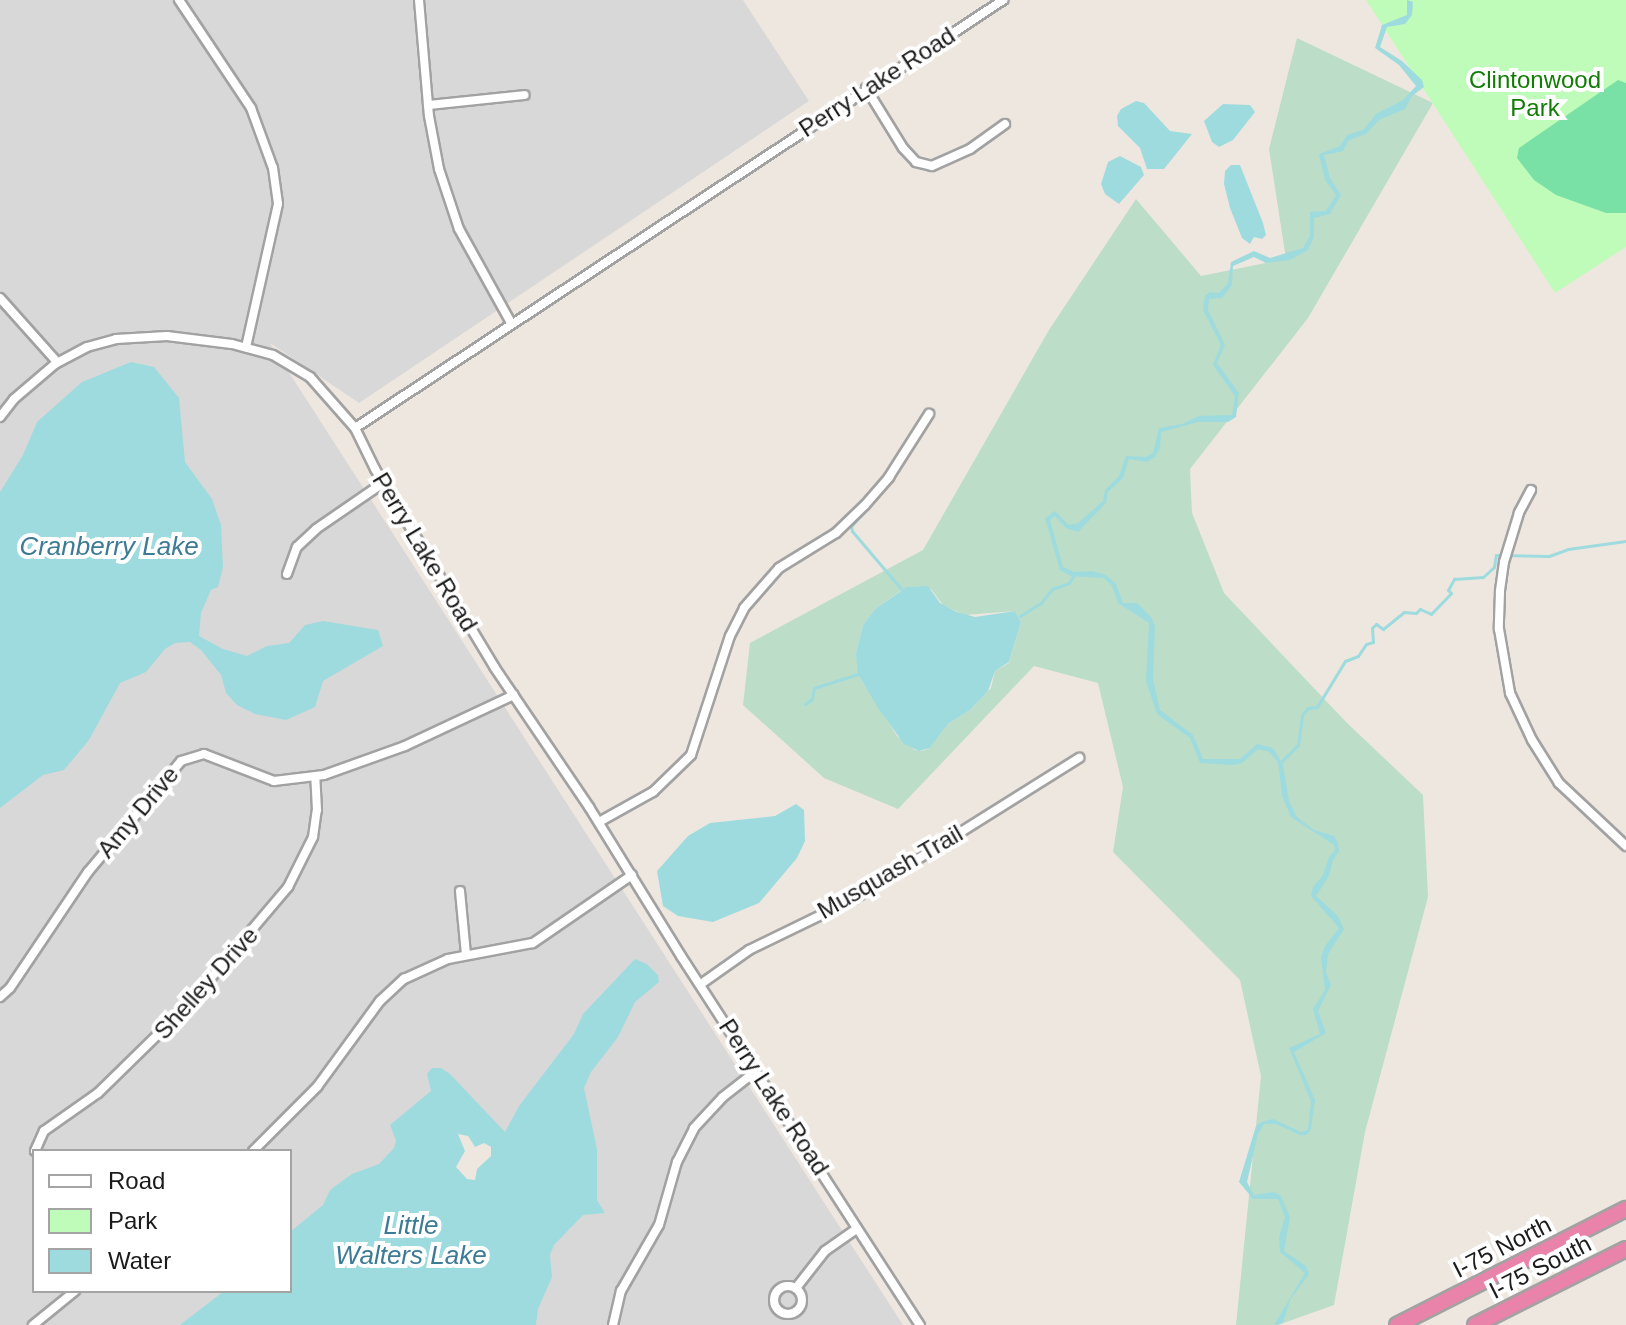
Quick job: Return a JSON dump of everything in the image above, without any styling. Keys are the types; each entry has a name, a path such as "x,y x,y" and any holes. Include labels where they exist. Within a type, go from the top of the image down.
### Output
{"highway":[{"name":"I-75 North","path":"1397,1325 1626,1209"},
{"name":"I-75 South","path":"1475,1325 1626,1249"}],"street":[{"path":"179,0 251,108 273,168 276,216 246,347"},
{"path":"419,0 428,105 439,169 459,229 482,276 511,323"},
{"name":"Perry Lake Road","path":"920,1325 599,822 514,695 383,483 355,428 1003,0"},
{"path":"866,88 903,148 916,162 932,166 970,149 1005,124"},
{"path":"428,105 524,95"},
{"path":"0,298 57,362"},
{"path":"0,417 14,399 57,362 87,347 143,336 197,339 273,355 310,377 355,428"},
{"path":"599,822 653,792 691,755 730,636 744,608 779,568 836,533 865,505 889,477 929,414"},
{"path":"287,574 297,547 316,529 383,483"},
{"path":"1531,490 1519,513 1504,562 1500,592 1499,629 1510,693 1532,740 1559,783 1626,846"},
{"name":"Amy Drive","path":"0,997 10,988 88,872 181,761 204,754 274,781 315,777 405,746 514,695"},
{"name":"Musquash Trail","path":"701,984 749,950 854,899 1079,758"},
{"name":"Shelley Drive","path":"36,1149 44,1131 108,1084 188,1005 288,887 313,837 317,810 315,777"},
{"path":"255,1149 317,1087 391,990 434,963 514,948 545,938 632,875"},
{"path":"460,891 466,955"},
{"path":"613,1325 621,1291 659,1225 677,1162 694,1128 723,1097 756,1071"},
{"path":"796,1288 825,1251 857,1229"},
{"path":"33,1325 73,1293"}],"shaded area":[{"path":"0,0 743,0 809,101 359,403 270,343 903,1325 0,1325","holes":["457,1106 529,1169 470,1262 424,1136"]}],"green space":[{"name":"Clintonwood Park","path":"1366,0 1626,0 1626,247 1555,293"},
{"path":"1297,38 1433,103 1308,318 1190,469 1192,513 1224,593 1346,722 1423,795 1428,897 1365,1132 1334,1305 1278,1325 1236,1325 1261,1076 1240,980 1113,852 1123,787 1098,683 1034,666 898,809 824,778 743,705 750,643 923,550 1049,330 1136,199 1201,276 1286,259 1269,149","holes":["931,589 943,605 965,615 1015,611 1021,622 1009,663 995,671 991,688 970,710 948,724 930,748 915,750 897,736 862,681 856,653 863,625 875,609 902,590"]},
{"path":"1618,80 1626,83 1626,213 1606,213 1556,195 1534,180 1517,158 1519,148"}],"water":[{"path":"1407,0 1413,2 1412,15 1405,24 1387,27 1380,47 1402,61 1422,80 1424,87 1412,96 1405,109 1379,120 1366,134 1349,140 1343,151 1324,155 1330,178 1341,195 1330,214 1314,218 1314,237 1308,250 1290,260 1266,263 1254,257 1233,266 1232,285 1222,298 1209,299 1208,310 1225,345 1217,363 1239,393 1236,417 1228,422 1198,422 1161,432 1160,448 1155,457 1147,462 1129,459 1123,478 1108,492 1106,503 1078,532 1066,528 1055,516 1050,520 1063,567 1074,572 1092,571 1106,575 1116,584 1123,603 1137,603 1151,617 1155,626 1153,680 1160,710 1193,735 1203,759 1240,759 1257,744 1273,748 1283,765 1289,801 1297,817 1314,830 1334,836 1338,843 1339,851 1329,876 1316,896 1338,916 1344,929 1328,954 1326,972 1331,985 1318,1011 1326,1033 1294,1052 1315,1100 1311,1129 1307,1135 1300,1135 1276,1124 1264,1124 1258,1134 1247,1182 1254,1195 1274,1192 1281,1196 1290,1217 1284,1251 1306,1266 1309,1274 1290,1300 1283,1323 1274,1325 1305,1273 1280,1252 1279,1237 1285,1217 1278,1199 1253,1199 1239,1182 1256,1126 1273,1119 1301,1132 1308,1130 1311,1101 1289,1048 1320,1034 1313,1009 1325,990 1321,957 1325,946 1339,928 1311,896 1335,850 1334,845 1291,817 1282,796 1278,762 1269,752 1258,749 1242,763 1233,765 1200,763 1190,738 1157,714 1146,681 1149,623 1118,603 1112,586 1104,578 1071,576 1060,570 1045,518 1055,511 1069,525 1078,523 1103,501 1105,490 1119,476 1126,456 1146,457 1153,453 1159,428 1182,424 1199,416 1232,415 1235,396 1213,365 1221,345 1203,310 1205,296 1210,292 1219,293 1228,283 1231,262 1254,251 1270,258 1303,248 1310,236 1310,212 1326,211 1336,195 1325,180 1319,154 1340,146 1347,135 1363,130 1376,114 1403,100 1416,86 1399,65 1375,48 1382,25 1407,15"},
{"path":"1136,101 1144,103 1170,131 1192,134 1164,169 1147,169 1140,148 1118,126 1117,116 1121,109"},
{"path":"1223,104 1250,105 1255,112 1233,140 1219,147 1212,142 1204,121"},
{"path":"1120,156 1141,167 1144,175 1119,204 1105,194 1101,184 1108,162"},
{"path":"1231,165 1240,165 1266,235 1262,239 1254,237 1250,244 1242,238 1224,184 1225,171"},
{"name":"Cranberry Lake","path":"131,362 154,367 179,398 185,462 212,499 221,525 223,567 218,587 211,590 201,613 199,636 223,649 247,656 267,646 289,643 305,625 323,621 378,630 383,646 323,681 315,707 286,720 255,714 237,705 226,693 221,675 201,650 190,642 175,643 165,649 146,672 120,683 89,740 64,770 43,775 0,808 0,492 23,455 37,422 82,382"},
{"path":"928,586 940,603 957,612 975,617 1015,611 1021,622 1009,662 995,671 988,691 970,710 948,724 930,748 919,751 904,744 878,708 858,674 856,653 863,625 875,609 907,587"},
{"path":"796,804 804,810 805,841 797,858 759,903 713,922 678,916 663,906 657,871 688,836 710,823 775,816"},
{"name":"Little Walters Lake","path":"635,959 647,964 658,975 659,982 635,1002 618,1037 591,1072 584,1088 597,1149 597,1200 605,1213 583,1215 554,1245 550,1255 552,1277 538,1309 536,1325 180,1325 221,1293 292,1293 292,1230 323,1205 330,1190 352,1174 379,1164 394,1148 396,1141 390,1125 431,1091 427,1074 432,1068 441,1068 450,1074 505,1132 519,1106 574,1034 583,1014","holes":["458,1134 468,1136 475,1147 484,1143 491,1147 491,1156 477,1169 475,1180 467,1179 456,1167 465,1151"]}],"waterway":[{"path":"865,511 851,526 852,531 902,590"},
{"path":"1281,762 1298,745 1302,715 1308,708 1317,707 1345,661 1358,656 1366,644 1373,642 1372,628 1376,624 1383,629 1404,612 1416,613 1420,609 1431,614 1451,593 1448,590 1454,579 1483,577 1494,567 1496,555 1549,556 1568,549 1626,541"},
{"path":"1020,616 1041,603 1052,589 1069,583 1074,575"},
{"path":"805,704 812,699 814,688 858,674"}]}
